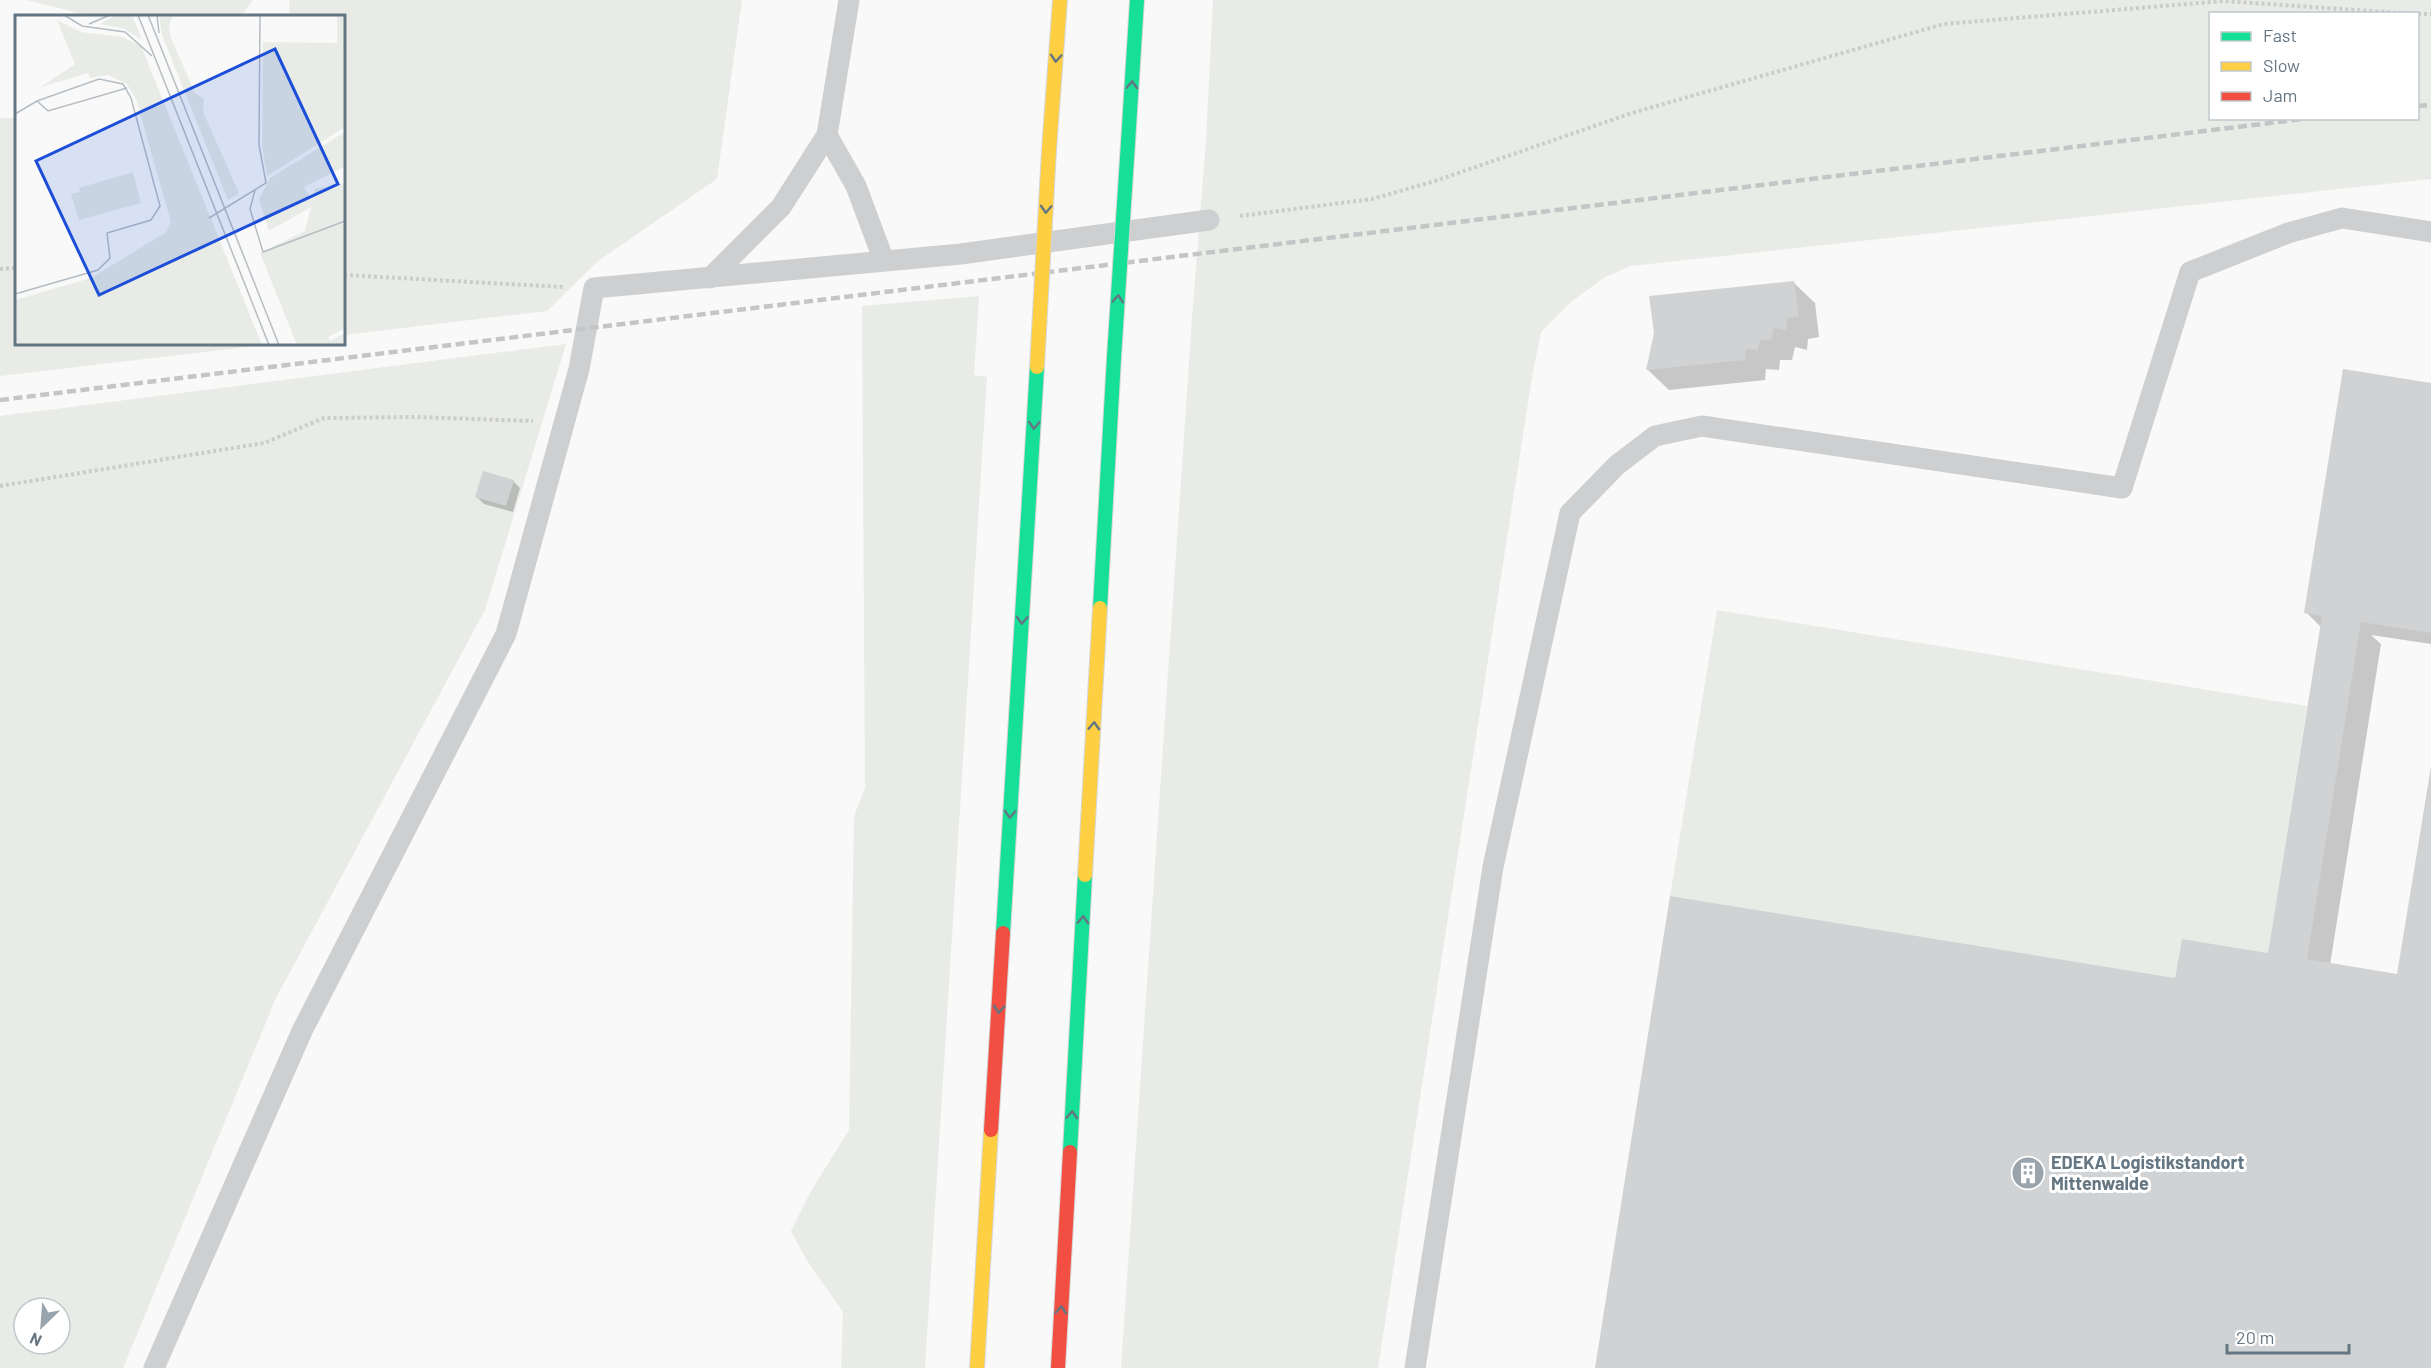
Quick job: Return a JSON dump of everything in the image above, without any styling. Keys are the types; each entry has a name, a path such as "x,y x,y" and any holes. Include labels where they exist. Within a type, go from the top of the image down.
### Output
{"highway":[{"path":"977,1368 1049,150 1060,0"},
{"path":"1058,1368 1114,357 1137,0"}],"lane":[{"path":"710,278 781,207 827,135 849,0"},
{"path":"827,135 856,186 884,261"},
{"path":"1415,1368 1493,867 1570,513 1617,465 1655,436 1702,426 2122,488 2190,272 2289,233 2342,218 2431,232"},
{"path":"154,1368 302,1031 506,634 579,369 594,288 961,254 1209,220"}],"path":[{"path":"1209,220 1372,199 1435,181 1632,112 1944,24 2223,1 2387,12"},
{"path":"0,269 15,268"},
{"path":"345,275 594,288"},
{"path":"0,486 264,443 324,418 416,417 564,422"}],"shaded area":[{"path":"27,0 253,0 242,15 86,15"},
{"path":"289,0 742,0 717,179 598,261 547,311 345,335 345,15 290,15"},
{"path":"1213,0 2431,0 2431,179 1631,266 1605,277 1572,301 1541,332 1532,377 1378,1368 1121,1368 1206,141"},
{"path":"0,118 15,118 15,345 264,345 0,376"},
{"path":"979,296 974,375 987,377 925,1368 841,1368 843,1312 806,1259 791,1231 811,1191 849,1130 854,816 865,788 862,306"},
{"path":"566,344 485,610 276,998 123,1368 0,1368 0,416"},
{"path":"1717,610 2307,706 2268,953 2182,939 2175,978 1670,896"}],"building":[{"path":"1794,281 1799,317 1788,318 1786,330 1774,328 1771,340 1760,340 1758,350 1746,349 1745,360 1646,370 1654,333 1649,296"},
{"name":"EDEKA Logistikstandort Mittenwalde","path":"2343,369 2431,383 2431,633 2361,622 2307,959 2397,974 2431,767 2431,1368 1595,1368 1670,896 2175,978 2182,939 2268,953 2322,616 2304,613"},
{"path":"483,471 514,480 506,506 475,497"}],"railway":[{"path":"2419,106 2431,105"},
{"path":"0,400 2295,120"}],"traffic: fast":[{"path":"1128,143 1137,0"},
{"path":"1114,357 1128,143"},
{"path":"1100,608 1114,357"},
{"path":"1003,933 1037,367"},
{"path":"1070,1152 1085,875"}],"traffic: slow":[{"path":"1049,150 1060,0"},
{"path":"1037,367 1049,150"},
{"path":"1085,875 1100,608"},
{"path":"977,1368 991,1130"}],"traffic: jam":[{"path":"991,1130 1003,933"},
{"path":"1058,1368 1070,1152"}],"place":[{"name":"EDEKA Logistikstandort Mittenwalde","path":"2028,1173"}]}
